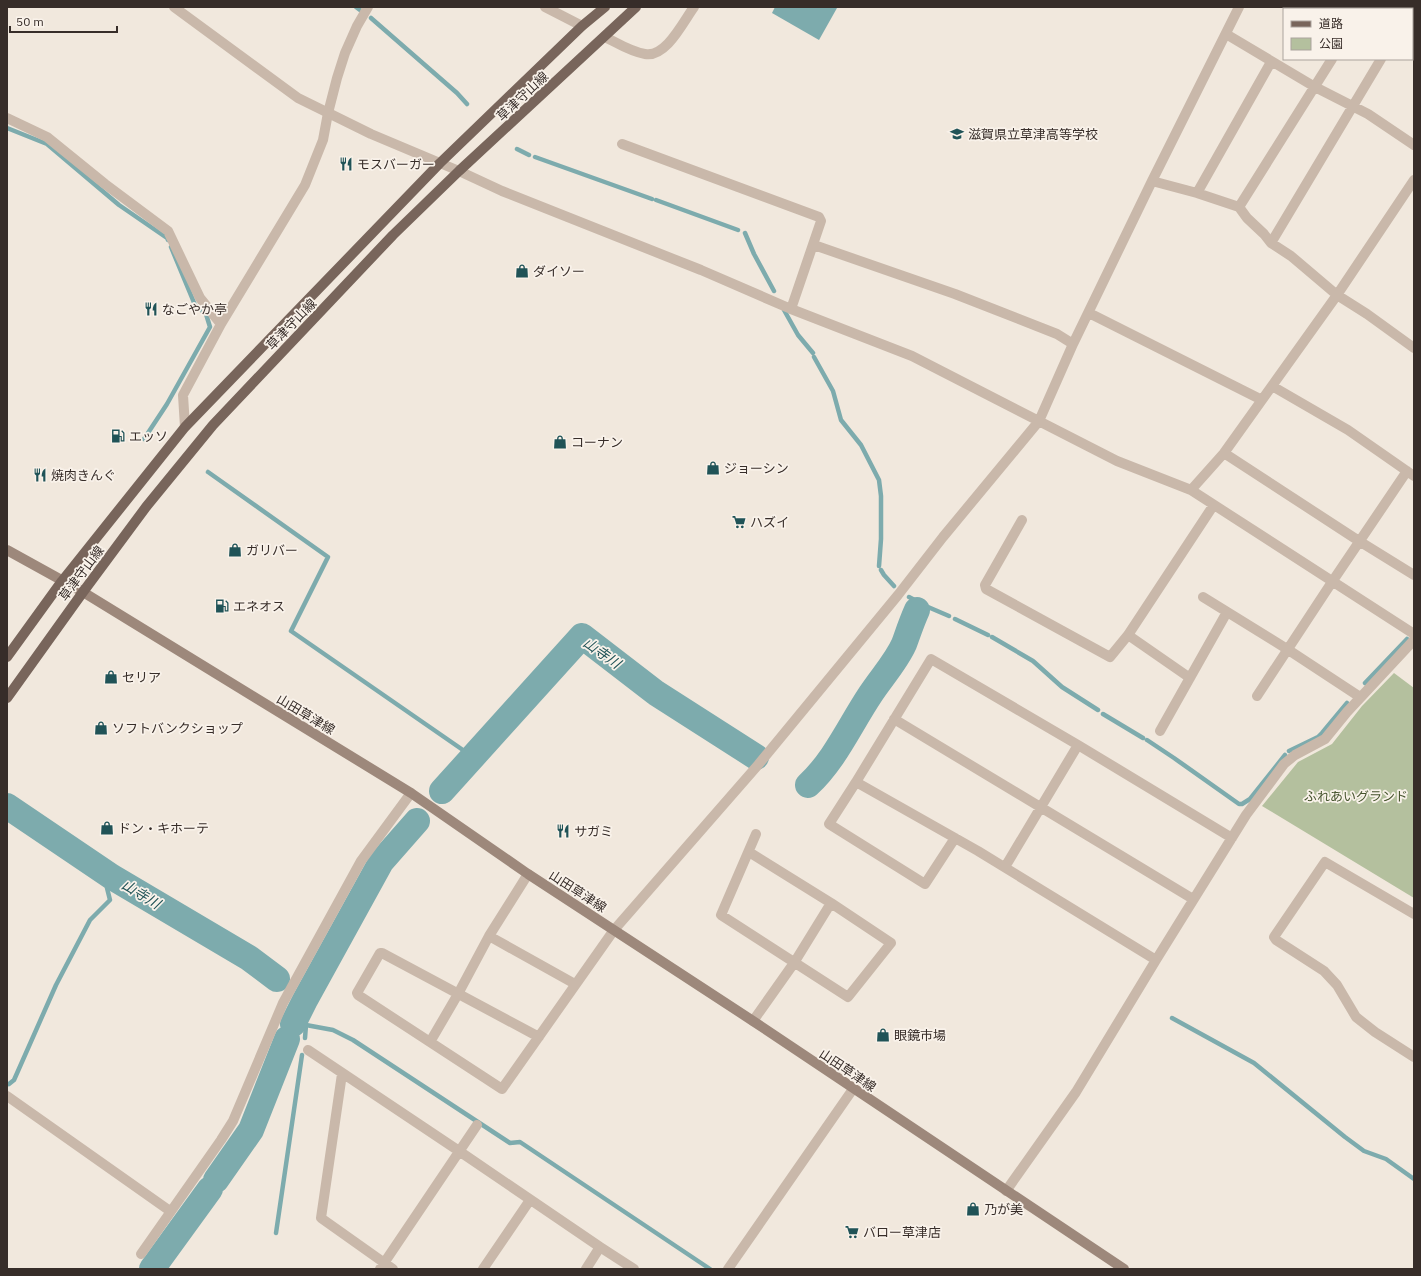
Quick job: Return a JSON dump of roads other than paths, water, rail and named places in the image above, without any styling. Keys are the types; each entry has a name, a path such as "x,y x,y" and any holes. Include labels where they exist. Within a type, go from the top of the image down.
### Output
{"main road":[{"name":"草津守山線","path":"7,698 82,592 146,507 213,425 393,235 459,171 636,7"},
{"name":"草津守山線","path":"7,657 62,581 185,427 440,163 582,26 604,8"},
{"name":"山田草津線","path":"7,550 82,592 410,793 528,874 753,1021 1124,1269"}],"street":[{"path":"174,7 298,98 371,134 502,191 701,270 791,309 912,356 1117,461 1190,490 1414,634"},
{"path":"185,427 183,394 221,324 305,185 323,140 336,78 357,26 368,7"},
{"path":"546,7 582,26"},
{"path":"606,35 631,50 645,54 654,54 661,51 670,42 694,7"},
{"path":"539,1037 382,953 380,953 357,993 502,1089 539,1037 575,984 614,930 758,765 898,595 942,537 1039,421 1073,344 1239,7"},
{"path":"1226,34 1271,62 1284,63 1315,87 1368,114 1414,145"},
{"path":"1239,207 1331,60"},
{"path":"1271,242 1380,60"},
{"path":"1197,193 1271,62"},
{"path":"7,118 47,137 105,184 168,231 200,298 221,324"},
{"path":"622,144 819,217 821,221 814,245 791,309"},
{"path":"1190,490 1224,452 1262,400 1337,295 1414,180"},
{"path":"1152,181 1197,193 1239,207 1247,218 1271,242 1291,256 1337,295 1367,314 1414,348"},
{"path":"814,245 955,294 1057,334 1073,344"},
{"path":"1089,313 1262,400"},
{"path":"1257,696 1359,541 1411,474 1348,430 1272,386"},
{"path":"1224,452 1359,541 1414,575"},
{"path":"1022,520 985,585 986,589 1110,657 1128,635 1214,506"},
{"path":"1203,597 1287,649 1360,697"},
{"path":"1160,732 1227,612"},
{"path":"1128,635 1190,678"},
{"path":"1006,1191 1076,1092 1193,899 1246,815 1284,764 1295,755 1326,739 1360,697 1414,640"},
{"path":"955,838 925,884 829,824 931,659 1078,745 1232,838"},
{"path":"894,719 1193,899"},
{"path":"1005,867 1078,745"},
{"path":"856,782 1005,867 1156,960"},
{"path":"141,1254 221,1140 233,1120 283,1003 361,861 410,793"},
{"path":"749,852 831,903 891,943 848,997 721,915 756,834"},
{"path":"1414,914 1325,862 1274,937 1276,940 1324,971 1337,985 1356,1017 1375,1032 1414,1058"},
{"path":"430,1042 489,936 528,874"},
{"path":"753,1021 794,963 831,903"},
{"path":"489,936 575,984"},
{"path":"308,1050 600,1248 634,1269"},
{"path":"342,1074 320,1218 386,1267 477,1125"},
{"path":"728,1269 853,1089"},
{"path":"7,1096 170,1211"},
{"path":"483,1269 530,1200"},
{"path":"586,1269 600,1248"}],"water":[{"path":"775,7 837,8 819,40 772,13"}],"waterway":[{"path":"356,7 360,10"},
{"path":"371,18 457,93 467,104"},
{"path":"7,128 47,144 119,205 168,240"},
{"path":"517,149 529,155"},
{"path":"535,157 652,199"},
{"path":"656,200 738,230"},
{"path":"745,233 754,254 774,291"},
{"path":"146,440 144,439 167,404 210,327 206,314 195,305 171,247"},
{"path":"784,310 798,335 813,353"},
{"path":"814,357 833,391 841,420 861,445 879,480 881,496 881,539 879,566"},
{"path":"208,472 328,557 291,631 473,757"},
{"path":"881,570 894,586"},
{"name":"山寺川","path":"909,597 924,605"},
{"path":"928,607 949,616"},
{"name":"山寺川","path":"808,785 826,765 870,695 897,657 904,644 917,610"},
{"path":"955,619 988,635"},
{"name":"山寺川","path":"442,791 582,636 656,693 756,757"},
{"path":"992,637 1033,661 1062,687 1098,710"},
{"path":"1365,683 1407,639"},
{"path":"1289,751 1318,737 1347,703"},
{"path":"1103,714 1143,738"},
{"path":"1147,740 1239,804 1242,804 1250,799 1285,755"},
{"name":"山寺川","path":"7,806 112,877 249,958 277,979"},
{"name":"山寺川","path":"293,1024 381,862 417,821"},
{"path":"9,1084 14,1080 56,985 90,920 110,900 107,888 112,877"},
{"path":"1172,1018 1254,1063 1364,1151 1386,1159 1414,1179"},
{"path":"295,1020 306,1025 333,1030 353,1040 510,1143 520,1142 710,1269"},
{"path":"305,1038 306,1025"},
{"path":"216,1180 251,1130 287,1039"},
{"path":"276,1233 302,1055"},
{"path":"152,1269 210,1189"}],"place":[{"name":"滋賀県立草津高等学校","path":"957,134"},
{"name":"モスバーガー","path":"346,164"},
{"name":"ダイソー","path":"522,271"},
{"name":"なごやか亭","path":"151,309"},
{"name":"エッソ","path":"118,436"},
{"name":"コーナン","path":"560,442"},
{"name":"ジョーシン","path":"713,468"},
{"name":"焼肉きんぐ","path":"40,475"},
{"name":"ハズイ","path":"739,522"},
{"name":"ガリバー","path":"235,550"},
{"name":"エネオス","path":"222,606"},
{"name":"セリア","path":"111,677"},
{"name":"ソフトバンクショップ","path":"101,728"},
{"name":"ドン・キホーテ","path":"107,828"},
{"name":"サガミ","path":"563,831"},
{"name":"眼鏡市場","path":"883,1035"},
{"name":"乃が美","path":"973,1209"},
{"name":"バロー草津店","path":"852,1232"}],"park label":[{"name":"ふれあいグランド","path":"1356,796"}]}
